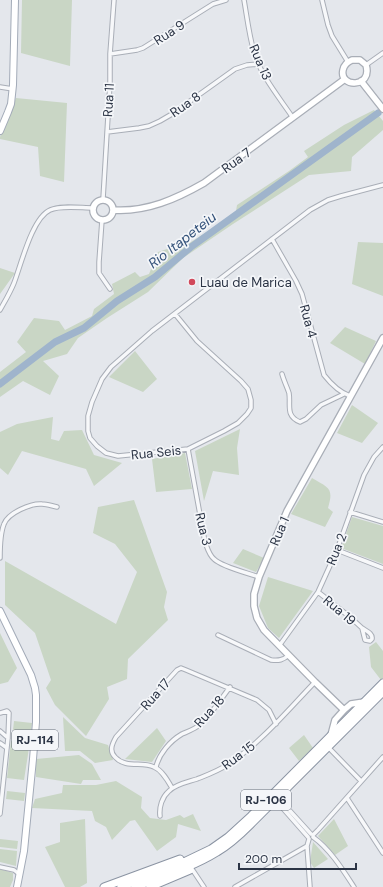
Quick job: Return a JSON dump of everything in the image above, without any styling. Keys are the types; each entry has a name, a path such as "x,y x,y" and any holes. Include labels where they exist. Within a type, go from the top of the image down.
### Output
{"highway":[{"name":"RJ-106","path":"120,887 198,856 222,841 244,823 383,683"},
{"name":"RJ-106","path":"135,887 216,853 241,834 383,692"},
{"path":"104,887 198,852 222,841"},
{"path":"150,887 192,869 216,853"}],"main road":[{"path":"0,131 11,104 13,89 15,0"},
{"name":"RJ-114","path":"0,611 30,671 36,695 36,722 33,759 24,851 18,883"}],"street":[{"name":"Rua 11","path":"103,199 114,0"},
{"name":"Rua 9","path":"110,54 143,48 213,4 226,0"},
{"name":"Rua 13","path":"244,0 250,34 258,64 293,118"},
{"path":"322,0 332,36 348,62"},
{"path":"366,65 383,53"},
{"path":"360,60 366,65 368,69 365,78 361,81 354,83 348,81 343,76 343,69 348,62 360,60"},
{"name":"Rua 8","path":"107,132 139,128 160,121 235,69 247,65 258,64"},
{"name":"Rua 7","path":"114,210 136,210 152,207 186,194 204,183 345,79"},
{"path":"361,81 383,109"},
{"path":"0,87 13,89"},
{"name":"Rua Seis","path":"175,314 197,341 248,389 252,400 251,408 238,423 188,449 118,456 106,453 90,438 88,431 88,416 92,402 102,379 111,367 152,331 310,210 328,200 383,185"},
{"path":"103,199 111,202 114,210 110,217 102,220 94,215 93,208 96,202 103,199"},
{"path":"0,310 13,285 25,248 34,228 44,214 50,210 58,208 93,208"},
{"path":"102,220 99,273 110,289"},
{"name":"Rua 4","path":"272,239 302,294 324,375 330,384 344,394 350,396"},
{"name":"Rua 1","path":"344,710 264,630 257,618 254,606 254,594 259,578 287,511 383,338"},
{"path":"282,374 290,398 290,414 295,420 300,422 306,419 321,405 344,394"},
{"name":"Rua 2","path":"279,646 318,592 337,550 364,475 374,457 383,447"},
{"name":"Rua 3","path":"188,449 205,542 209,551 213,558 220,563 259,578"},
{"path":"0,558 2,530 7,518 28,506 36,504 57,507"},
{"path":"350,512 383,522"},
{"path":"337,550 383,568"},
{"name":"Rua 19","path":"318,592 362,628"},
{"path":"0,606 0,611"},
{"path":"218,635 271,660 277,661 284,659 289,655"},
{"name":"Rua 17","path":"156,767 121,762 112,753 112,747 116,737 177,670 181,668 261,702 269,710 276,724"},
{"name":"Rua 15","path":"172,788 211,774 245,752 276,724 315,682"},
{"name":"Rua 18","path":"156,767 160,757 171,743 182,734 197,727 230,688"},
{"path":"330,736 335,720 344,710 351,704 364,702"},
{"path":"0,713 7,711 9,713 8,738 0,814"},
{"path":"0,731 8,738"},
{"path":"0,743 7,748"},
{"path":"328,747 361,781"},
{"path":"310,887 307,846 311,836 383,757"},
{"path":"156,767 172,788 163,798 160,808 160,816"},
{"path":"280,795 282,802 311,836"},
{"path":"346,798 383,853"},
{"path":"273,802 279,804 326,850 354,887"},
{"path":"235,887 307,846"},
{"path":"0,867 17,872 18,883"},
{"path":"192,869 204,887"}],"green space":[{"path":"22,0 72,0 70,66 21,53"},
{"path":"16,98 67,103 64,182 40,176 38,147 0,139"},
{"path":"374,110 383,121 383,130 352,157 351,171 309,175 183,258 148,292 78,338 67,354 43,361 59,376 50,395 23,381 0,397 0,372 26,352 17,342 34,318 59,321 65,330 92,316 94,309 114,294 112,284 135,272 140,277 149,274 158,252 173,247 175,252 210,230 236,211 237,205 308,157 304,151 344,125"},
{"path":"358,242 383,243 383,296 352,284"},
{"path":"0,268 15,273 0,294"},
{"path":"345,327 376,341 365,364 330,343"},
{"path":"135,351 157,379 143,392 109,377"},
{"path":"352,405 378,423 362,443 337,433"},
{"path":"53,417 51,439 59,441 64,431 82,430 94,455 122,463 94,486 86,469 22,451 8,475 0,468 0,432 17,424"},
{"path":"240,429 237,448 239,475 213,471 204,501 195,451"},
{"path":"185,453 192,489 156,492 152,459"},
{"path":"312,478 329,489 330,492 328,508 333,512 325,527 291,514"},
{"path":"134,500 167,592 164,607 168,620 128,659 127,679 107,687 109,699 86,736 55,705 46,688 51,680 35,633 5,605 5,561 116,624 137,572 115,544 93,533 98,507"},
{"path":"352,517 383,526 383,564 341,548"},
{"path":"243,549 264,558 256,572 233,563"},
{"path":"268,577 313,591 279,638 268,628 259,606"},
{"path":"0,633 17,668 8,682 0,684"},
{"path":"376,642 383,651 383,678 381,680 371,667 369,647"},
{"path":"63,717 85,738 108,745 113,760 95,763 80,751 65,751"},
{"path":"14,721 32,723 31,732 13,730"},
{"path":"157,728 166,741 152,762 125,759"},
{"path":"304,735 313,748 299,761 289,748"},
{"path":"11,741 29,748 24,780 7,778"},
{"path":"79,755 92,764 101,780 83,780 81,784 36,777 36,759"},
{"path":"116,781 142,797 141,808 150,818 166,820 180,815 184,818 193,814 201,831 178,824 176,837 157,851 135,820 130,821 112,840 106,827 95,821 92,811 32,808 35,799 62,793 63,785 96,785"},
{"path":"7,791 25,793 24,801 6,799"},
{"path":"85,819 87,883 80,887 65,887 45,847 60,842 60,823"},
{"path":"334,819 348,846 335,855 318,836"},
{"path":"0,839 18,841 17,849 0,847"},
{"path":"313,842 328,859 314,868 310,862"},
{"path":"0,849 17,851 16,866 0,862"},
{"path":"0,869 13,873 13,880 10,887 0,887"}],"waterway":[{"name":"Rio Itapeteiu","path":"0,384 55,342 84,328 117,301 155,277 191,247 378,113"}],"place":[{"name":"Luau de Marica","path":"192,282"}]}
